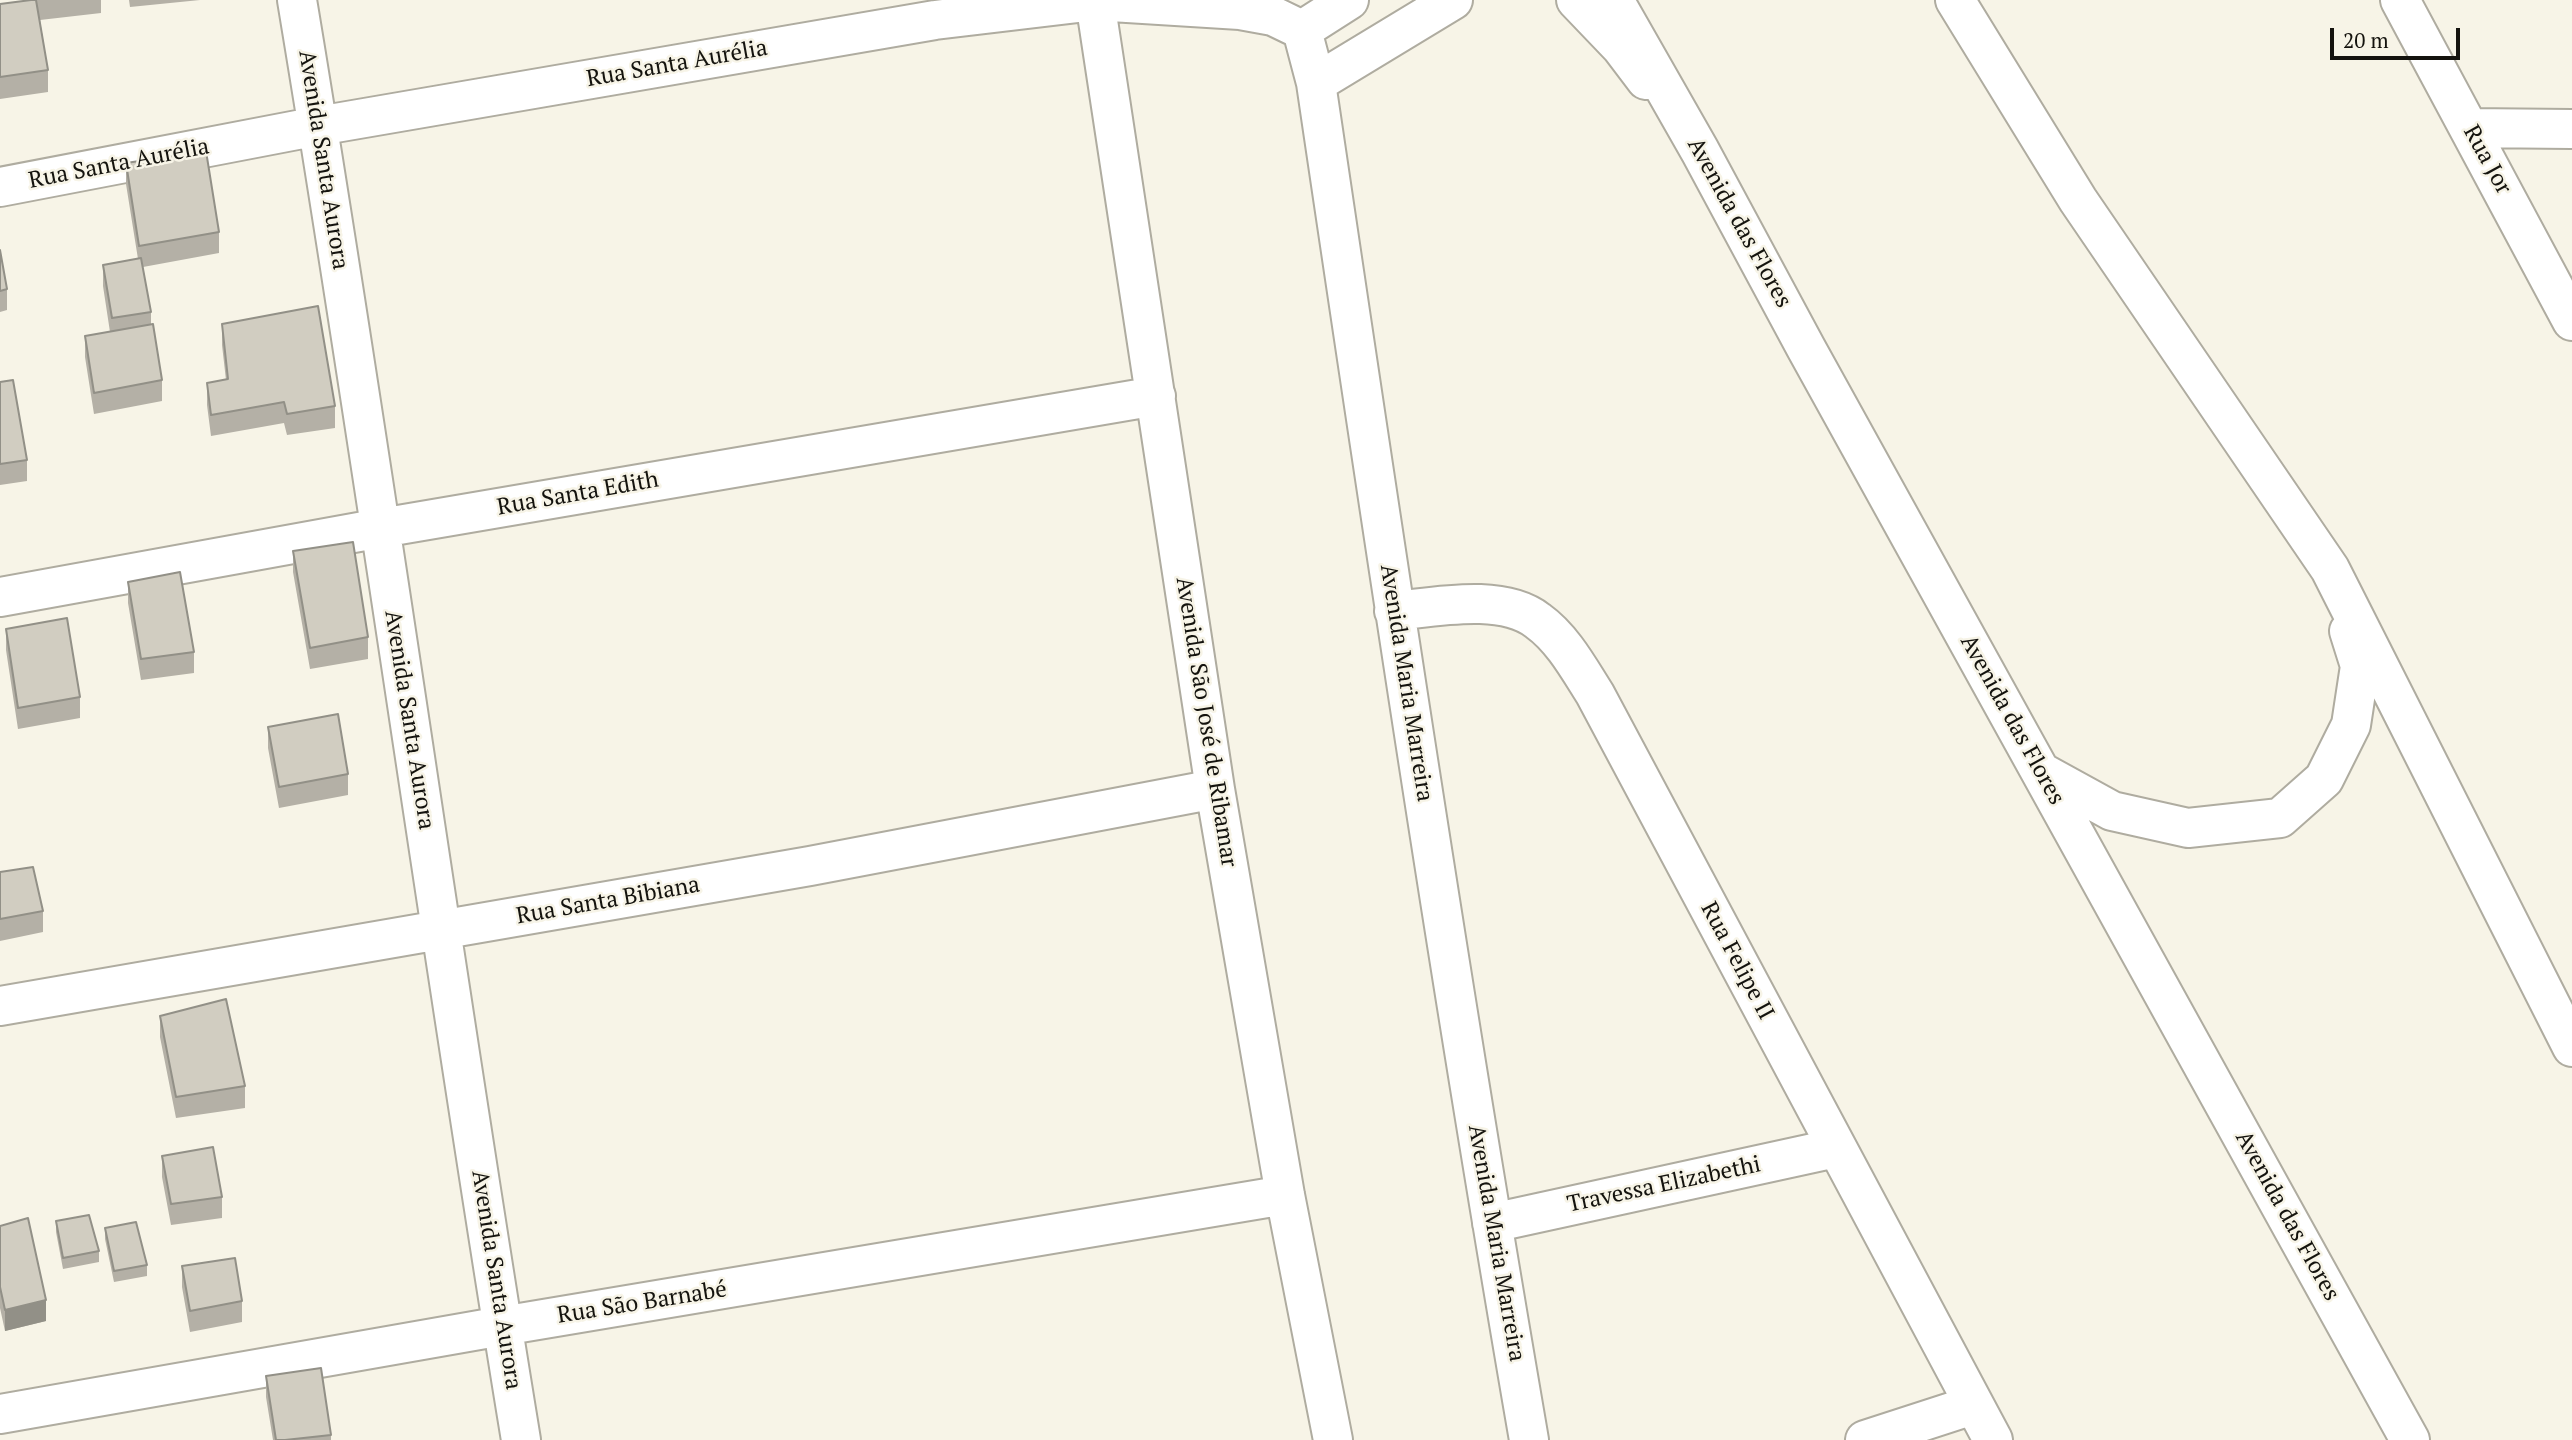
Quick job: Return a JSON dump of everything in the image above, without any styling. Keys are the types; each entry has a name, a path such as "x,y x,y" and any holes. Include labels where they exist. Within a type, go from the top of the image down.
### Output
{"street":[{"name":"Avenida Santa Aurora","path":"297,0 521,1440"},
{"path":"1349,0 1302,30 1316,83 1452,0"},
{"path":"1576,0 1621,47 1700,151"},
{"name":"Avenida das Flores","path":"1614,0 1700,151 2410,1440"},
{"path":"1955,0 2078,200 2330,569 2572,1047"},
{"name":"Rua Jor","path":"2400,0 2572,321"},
{"name":"Rua Santa Aurélia","path":"0,187 318,126 935,20 1095,1 1240,10 1273,16 1302,30"},
{"name":"Avenida São José de Ribamar","path":"1095,1 1215,789 1285,1195 1333,1440"},
{"name":"Avenida Maria Marreira","path":"1316,83 1394,611 1529,1440"},
{"path":"2469,128 2572,129"},
{"name":"Rua Santa Edith","path":"0,597 381,528 1156,396"},
{"path":"2041,772 2112,811 2188,828 2280,818 2323,779 2351,725 2360,666 2330,569"},
{"name":"Rua Felipe II","path":"1394,611 1458,605 1501,605 1537,620 1567,651 1595,694 1993,1440"},
{"name":"Rua Santa Bibiana","path":"0,1006 823,863 1215,789"},
{"name":"Travessa Elizabethi","path":"1492,1223 1836,1148"},
{"name":"Rua São Barnabé","path":"0,1414 502,1326 1285,1195"},
{"path":"1865,1440 1973,1405"}],"building":[{"path":"36,0 48,70 0,77 0,4"},
{"path":"206,151 219,232 139,246 126,163"},
{"path":"0,250 7,289 0,291"},
{"path":"141,258 151,312 112,318 103,265"},
{"path":"318,306 335,406 287,414 284,402 211,415 207,383 228,379 222,324"},
{"path":"153,324 162,380 94,393 85,336"},
{"path":"13,380 27,460 0,464 0,382"},
{"path":"353,542 368,637 310,648 293,551"},
{"path":"180,572 194,652 141,659 128,582"},
{"path":"67,618 80,697 18,708 6,629"},
{"path":"338,714 348,774 279,787 268,727"},
{"path":"33,867 43,911 0,919 0,872"},
{"path":"226,999 245,1086 176,1097 160,1016"},
{"path":"213,1147 222,1197 171,1204 162,1156"},
{"path":"89,1215 99,1251 63,1258 56,1221"},
{"path":"28,1218 46,1300 5,1310 0,1287 0,1226"},
{"path":"136,1222 147,1265 114,1271 105,1228"},
{"path":"235,1258 242,1301 190,1311 182,1266"},
{"path":"321,1368 331,1435 276,1440 266,1376"}]}
